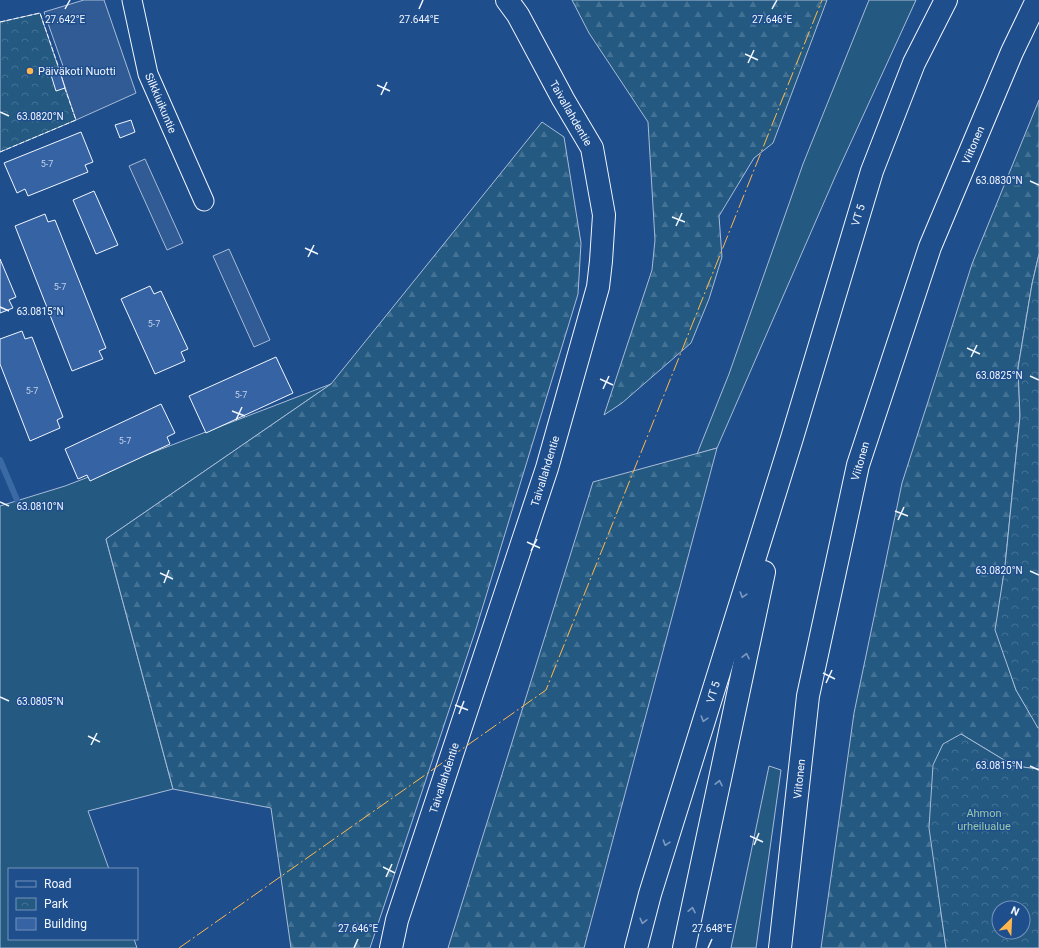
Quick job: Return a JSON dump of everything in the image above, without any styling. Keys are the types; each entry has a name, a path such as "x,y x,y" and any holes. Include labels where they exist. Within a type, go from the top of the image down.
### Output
{"main road":[{"name":"Taivallahdentie","path":"391,948 397,920 547,468 598,287 604,215 592,148 563,99 518,15 508,0"},
{"name":"VT 5","path":"636,948 650,894 792,438 872,171 914,63 946,0"},
{"name":"Viitonen","path":"780,948 808,696 858,465 930,247 1012,52 1037,0"},
{"name":"VT 5","path":"684,948 792,438"}],"street":[{"name":"Silkkiuikuntie","path":"132,0 148,74 204,201"}],"green space":[{"path":"572,0 827,0 773,143 754,158 719,216 722,257 709,299 691,343 622,403 604,415 652,270 655,240 648,122 589,33"},
{"path":"869,0 916,0 835,177 717,448 697,454 729,374 803,164"},
{"name":"Päiväkoti Nuotti","path":"40,13 76,120 0,152 0,22"},
{"path":"1039,100 1039,254 1032,284 1018,368 1020,416 1005,566 996,630 1016,690 1039,728 1039,769 1014,766 961,734 941,912 946,948 821,948 854,713 902,483 972,264"},
{"path":"542,122 564,137 581,243 578,294 476,629 370,948 291,948 271,808 173,789 106,539 331,384"},
{"path":"1039,254 1038,728 1016,690 995,630 1005,566 1020,416 1018,368 1032,284"},
{"path":"331,384 106,539 173,789 88,811 109,868 8,868 8,940 134,940 137,948 0,948 0,506 65,486"},
{"path":"717,448 584,948 448,948 593,482"},
{"name":"Ahmon urheilualue","path":"961,734 1014,766 1039,769 1039,948 946,948 929,828 933,765 943,744"},
{"path":"769,766 781,770 756,948 731,948"}],"shaded area":[{"path":"84,0 104,0 136,93 76,120 59,69 63,66 44,12"},
{"path":"145,159 183,243 167,250 129,166"},
{"path":"229,249 270,340 254,347 213,256"}],"building":[{"path":"60,72 65,88 56,91 51,75"},
{"path":"131,120 135,132 120,138 115,125"},
{"path":"81,132 93,162 85,165 88,172 28,196 25,189 17,193 4,163"},
{"path":"94,191 118,245 96,254 73,200"},
{"path":"45,214 48,222 55,220 106,348 99,351 103,359 72,371 15,226"},
{"path":"0,259 16,297 9,300 13,308 0,313"},
{"path":"150,286 154,294 161,291 188,349 181,352 185,361 155,374 121,299"},
{"path":"22,331 25,339 32,337 63,417 57,420 60,428 30,441 0,364 0,339"},
{"path":"276,357 293,393 206,433 189,396"},
{"path":"161,404 175,433 167,437 170,444 90,481 87,475 78,479 65,449"}],"waterway":[{"path":"0,460 17,500"}],"fence":[{"path":"0,22 40,13 61,74"},
{"path":"0,152 76,120 64,86"}],"power":[{"path":"179,948 546,690 822,0"}],"place":[{"name":"Päiväkoti Nuotti","path":"30,71"}]}
